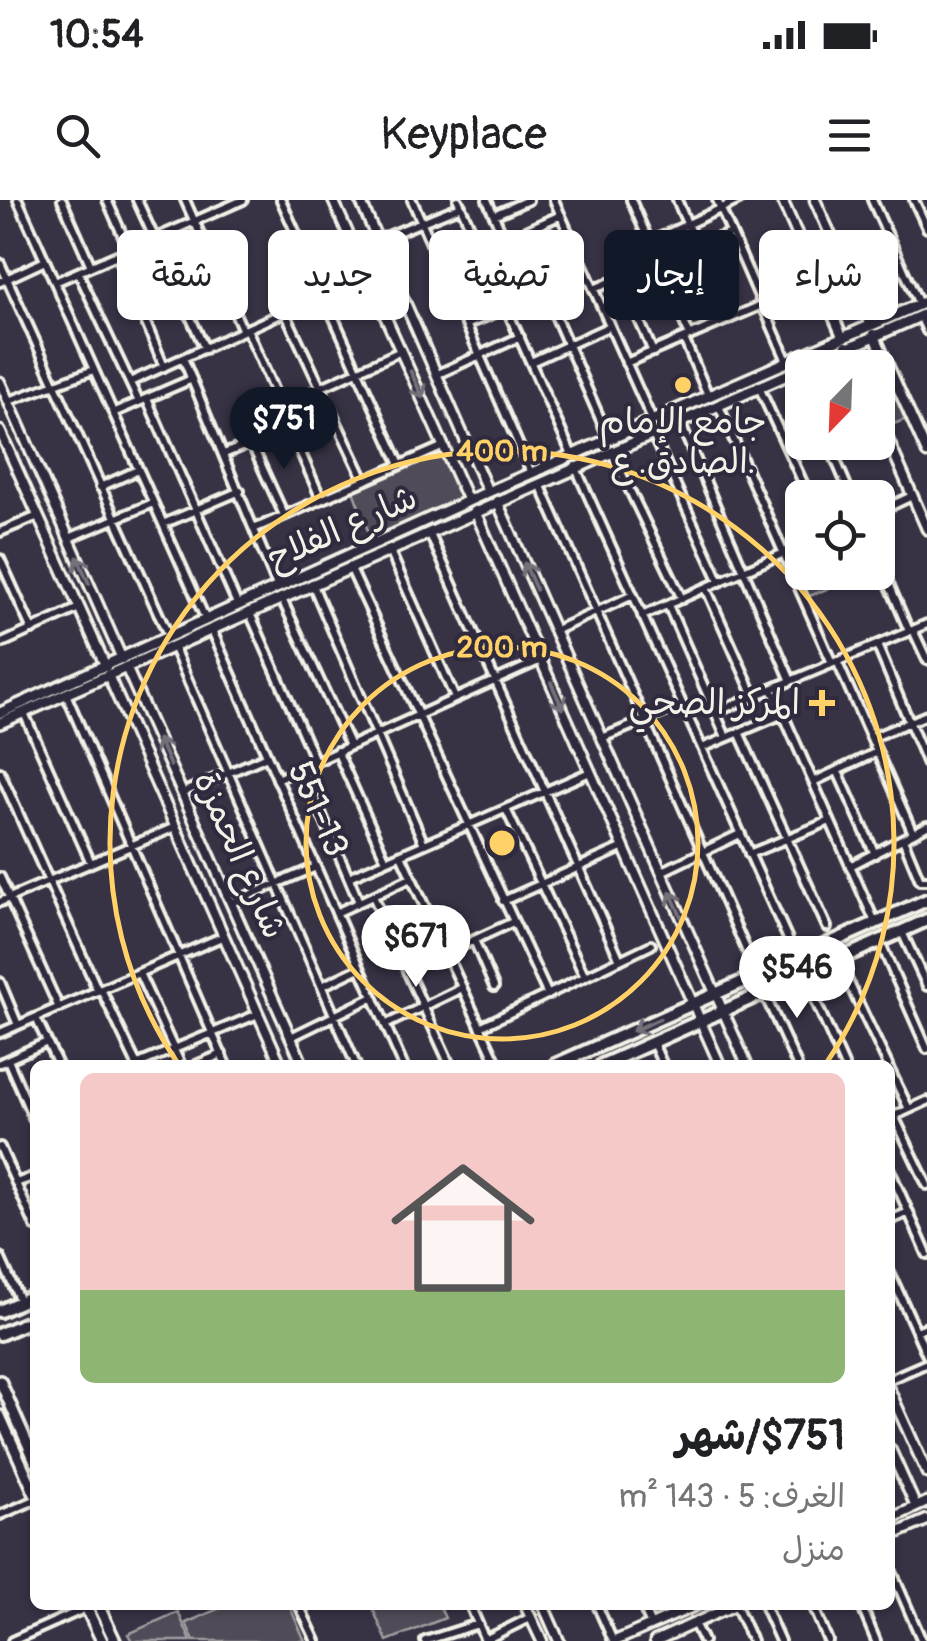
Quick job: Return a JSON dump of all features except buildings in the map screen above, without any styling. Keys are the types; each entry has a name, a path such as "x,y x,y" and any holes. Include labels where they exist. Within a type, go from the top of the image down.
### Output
{"main road":[{"name":"شارع الفلاح","path":"844,341 870,323 923,309"},
{"name":"شارع الفلاح","path":"823,350 874,334 923,309"},
{"name":"شارع الفلاح","path":"209,624 238,606 312,583 475,511 539,482 609,439 785,366"},
{"name":"شارع الفلاح","path":"0,713 107,671 209,624 249,611 280,592 468,501 531,473 611,450 758,385 785,368"},
{"name":"شارع الفلاح","path":"0,724 107,671"},
{"path":"566,1060 927,900"},
{"path":"623,1060 652,1042 927,920"},
{"path":"0,1311 30,1298"},
{"path":"1,1335 30,1321"},
{"path":"0,1381 30,1450"},
{"path":"0,1416 30,1485"},
{"path":"88,1610 109,1640"},
{"path":"100,1610 109,1640"}],"street":[{"name":"551-13","path":"18,200 401,1060"},
{"path":"62,200 91,266"},
{"path":"107,200 121,230"},
{"path":"136,200 150,230"},
{"path":"185,200 321,499"},
{"path":"281,200 295,230"},
{"path":"334,200 347,230"},
{"path":"360,200 373,230"},
{"path":"412,200 531,473"},
{"path":"487,200 501,230"},
{"path":"494,215 528,200"},
{"path":"554,200 652,420"},
{"path":"631,200 644,230"},
{"path":"677,200 690,230"},
{"path":"674,230 719,204 739,200"},
{"path":"782,200 795,230"},
{"path":"830,200 816,203 870,323"},
{"path":"872,200 923,309 927,331"},
{"path":"914,200 927,228"},
{"path":"175,230 240,201"},
{"path":"396,230 459,203 472,230"},
{"path":"719,204 731,230"},
{"path":"528,230 561,215"},
{"path":"739,248 759,296"},
{"path":"55,282 117,255"},
{"path":"4,281 45,261"},
{"path":"0,262 4,281 171,641 354,1060"},
{"path":"78,272 196,509 238,606"},
{"path":"594,289 604,285"},
{"path":"409,309 488,492"},
{"path":"145,320 164,367"},
{"path":"192,320 205,348"},
{"path":"130,382 268,320"},
{"path":"289,320 364,480"},
{"path":"335,320 400,464"},
{"path":"387,320 468,501"},
{"path":"466,325 478,320"},
{"path":"512,320 788,940"},
{"path":"556,320 609,439"},
{"path":"639,320 653,352"},
{"path":"680,320 708,395"},
{"path":"626,363 728,320"},
{"path":"770,320 785,351"},
{"path":"835,320 848,350"},
{"path":"530,362 610,326"},
{"path":"874,334 927,452"},
{"path":"438,374 520,337"},
{"path":"280,406 402,352"},
{"path":"183,358 280,592 350,746"},
{"path":"9,402 91,371"},
{"path":"113,413 192,379"},
{"path":"758,385 802,480"},
{"name":"شارع الحمزة","path":"1,388 301,1060"},
{"path":"642,616 785,553 718,403"},
{"path":"679,420 791,681"},
{"path":"224,454 290,428"},
{"name":"شارع الحمزة","path":"0,431 278,1060"},
{"path":"652,432 720,582"},
{"path":"251,443 284,515"},
{"path":"256,528 445,445"},
{"path":"611,450 682,598"},
{"path":"895,456 927,529"},
{"path":"100,487 138,470"},
{"path":"539,482 748,954"},
{"path":"162,524 240,491"},
{"path":"895,504 912,496"},
{"path":"497,501 744,1060"},
{"path":"69,538 153,503"},
{"path":"475,511 718,1060"},
{"path":"0,532 38,516"},
{"path":"428,531 492,682 620,960"},
{"path":"389,548 455,698"},
{"path":"0,559 32,630"},
{"path":"349,566 548,994"},
{"path":"312,583 424,844"},
{"path":"706,588 754,696"},
{"path":"802,590 913,833"},
{"path":"893,590 927,660"},
{"path":"554,631 633,595"},
{"path":"668,605 726,738"},
{"path":"0,644 79,608"},
{"path":"249,611 315,762"},
{"path":"716,712 927,624"},
{"path":"877,645 927,764"},
{"path":"277,778 540,660"},
{"path":"772,688 875,923"},
{"path":"66,694 224,1060"},
{"path":"602,738 682,705"},
{"path":"24,713 91,863"},
{"path":"702,748 783,714"},
{"path":"871,738 927,715"},
{"path":"570,726 592,717"},
{"path":"739,732 827,927"},
{"path":"337,752 386,860"},
{"path":"813,782 877,752"},
{"path":"182,793 268,756"},
{"path":"302,768 359,902"},
{"path":"0,772 134,1060"},
{"path":"348,877 590,772"},
{"path":"838,772 874,854"},
{"path":"506,808 584,977"},
{"path":"749,854 830,821"},
{"path":"850,866 927,826"},
{"path":"0,902 175,827"},
{"path":"661,872 740,834"},
{"path":"904,839 920,880 927,880"},
{"path":"503,901 624,848"},
{"path":"400,855 496,1060"},
{"path":"231,903 316,867"},
{"path":"0,878 59,1008"},
{"path":"336,912 411,878"},
{"path":"204,891 222,882"},
{"path":"373,896 448,1060"},
{"path":"446,952 513,922"},
{"path":"902,932 927,986"},
{"path":"0,1034 224,936"},
{"path":"474,940 494,987"},
{"path":"880,942 927,1049"},
{"path":"480,1027 651,946"},
{"path":"838,960 885,1060"},
{"path":"322,986 360,968"},
{"path":"139,973 178,1060"},
{"path":"804,975 842,1060"},
{"path":"0,982 18,1025"},
{"path":"385,1024 462,988"},
{"path":"764,992 795,1060"},
{"path":"291,1037 373,997"},
{"path":"147,1060 258,1014"},
{"path":"36,1018 56,1060"},
{"path":"30,1112 4,1062 47,1042"},
{"path":"652,1042 661,1060"},
{"path":"208,1060 222,1054"},
{"path":"895,1081 908,1109"},
{"path":"895,1116 927,1101"},
{"path":"895,1123 927,1186"},
{"path":"0,1147 3,1163 30,1215"},
{"path":"16,1183 30,1178"},
{"path":"895,1182 927,1254"},
{"path":"895,1218 908,1212"},
{"path":"0,1257 20,1302"},
{"path":"895,1284 927,1355"},
{"path":"916,1331 927,1327"},
{"path":"895,1377 927,1363"},
{"path":"895,1402 927,1473"},
{"path":"895,1462 916,1507"},
{"path":"0,1515 30,1500"},
{"path":"895,1516 927,1502"},
{"path":"895,1534 927,1521"},
{"path":"895,1579 922,1641"},
{"path":"12,1641 77,1610"},
{"path":"302,1610 316,1641"},
{"path":"472,1610 485,1640 531,1617"},
{"path":"528,1610 542,1641"},
{"path":"545,1610 558,1641"},
{"path":"599,1610 614,1641 682,1610"},
{"path":"644,1610 651,1626"},
{"path":"657,1640 724,1610"},
{"path":"738,1610 752,1641"},
{"path":"766,1610 780,1641"},
{"path":"814,1610 828,1641"},
{"path":"863,1610 876,1641"},
{"path":"694,1623 702,1641"},
{"path":"425,1641 478,1624"},
{"path":"36,1630 40,1641"}],"shaded area":[{"path":"895,385 909,418 895,424"},
{"path":"442,451 463,498 371,539 352,488"},
{"path":"801,590 825,590 805,598"},
{"path":"216,1610 291,1610 305,1641 194,1641 186,1623"},
{"path":"373,1610 441,1610 445,1618 387,1641"},
{"path":"178,1612 191,1641 132,1641 128,1634"}],"place":[{"name":"جامع الإمام الصادق. ع.","path":"683,385"},
{"name":"المركز الصحي","path":"822,703"}]}
